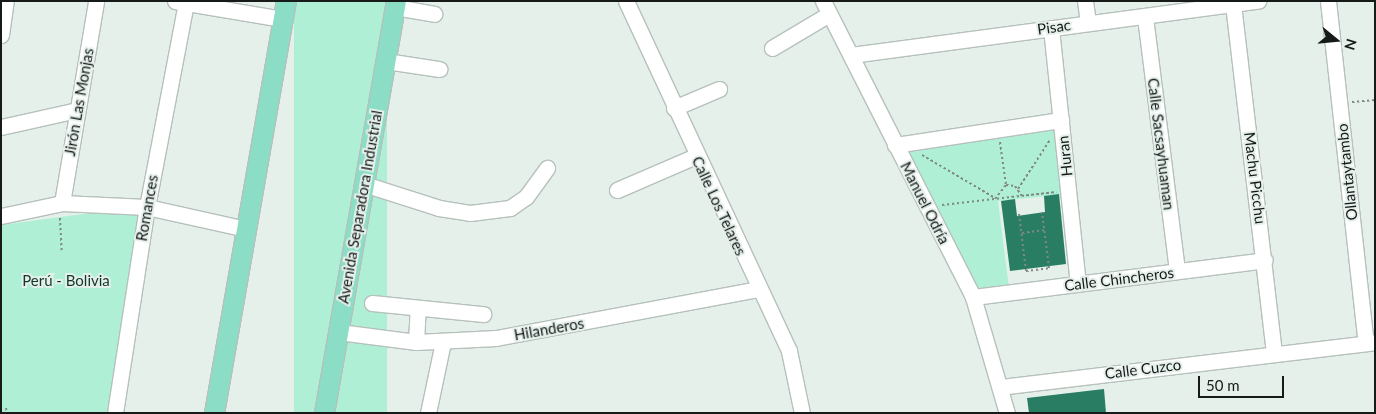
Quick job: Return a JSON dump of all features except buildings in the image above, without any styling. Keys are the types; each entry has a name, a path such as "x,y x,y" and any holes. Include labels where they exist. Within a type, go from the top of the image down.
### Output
{"main road":[{"name":"Avenida Separadora Industrial","path":"324,413 395,4"},
{"path":"214,413 285,10"}],"street":[{"path":"1,35 6,1"},
{"name":"Jirón Las Monjas","path":"61,209 96,1"},
{"name":"Calle Los Telares","path":"626,1 757,288 789,351 802,413"},
{"path":"1085,1 1088,23"},
{"name":"Pisac","path":"851,55 1258,1"},
{"name":"Ollantaytambo","path":"1328,1 1339,103 1370,342"},
{"path":"181,2 285,10"},
{"name":"Romances","path":"115,413 181,2"},
{"path":"395,4 434,14"},
{"name":"Machu Picchu","path":"1233,4 1265,260 1274,352"},
{"path":"772,48 826,7"},
{"name":"Manuel Odría","path":"826,7 973,297 1007,413"},
{"name":"Calle Sacsayhuaman","path":"1145,17 1177,271"},
{"name":"Huran","path":"1050,28 1058,126 1078,284"},
{"path":"386,60 439,69"},
{"path":"674,108 718,89"},
{"path":"1,127 77,110"},
{"path":"895,145 1058,126"},
{"path":"617,190 696,156"},
{"path":"364,184 439,208 470,213 510,208 526,197 547,168"},
{"path":"1,216 61,209 147,207 246,229"},
{"name":"Calle Chincheros","path":"973,297 1265,260"},
{"name":"Hilanderos","path":"339,332 416,342 443,342 573,325 757,288"},
{"path":"372,303 483,314"},
{"path":"416,342 418,309"},
{"path":"428,413 443,342"},
{"name":"Calle Cuzco","path":"1000,387 1274,352 1370,342"}],"path":[{"path":"1339,103 1375,100"},
{"path":"1018,189 1058,126"},
{"path":"995,199 1006,185 1000,139"},
{"path":"916,151 995,199"},
{"path":"1006,185 1018,189 1022,196"},
{"path":"941,205 1061,192"},
{"path":"61,209 62,253"},
{"path":"1019,214 1026,271 1038,270 1049,268 1042,212"},
{"path":"1021,233 1044,230"},
{"path":"1038,270 1038,276"},
{"path":"6,408 7,413"}],"green space":[{"path":"294,1 387,1 387,413 294,413"},
{"path":"1058,124 1066,194 998,201 1009,288 979,292 904,147"},
{"name":"Perú - Bolivia","path":"98,212 140,214 109,413 1,413 1,225"}]}
